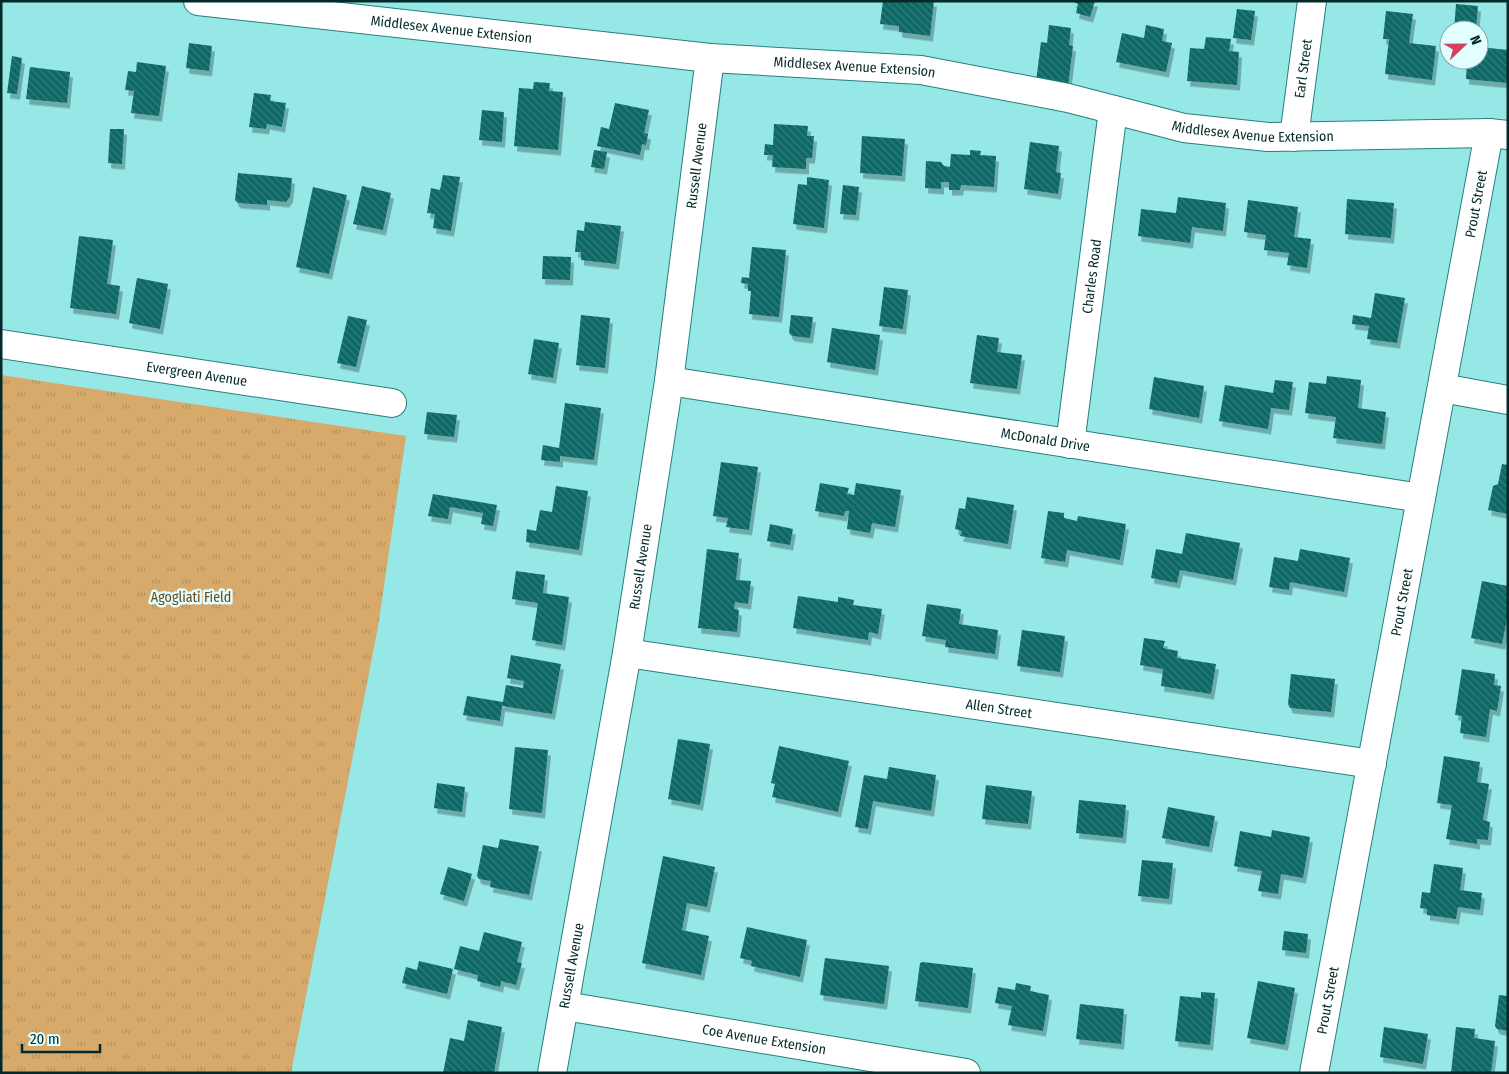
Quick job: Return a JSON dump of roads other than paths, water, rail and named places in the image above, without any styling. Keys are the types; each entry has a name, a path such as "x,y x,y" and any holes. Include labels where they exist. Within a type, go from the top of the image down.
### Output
{"street":[{"name":"Middlesex Avenue Extension","path":"198,1 710,58 921,70 1068,98 1184,128 1268,137 1498,134"},
{"name":"Earl Street","path":"1294,137 1312,1"},
{"name":"Russell Avenue","path":"552,1073 627,653 669,381 710,58"},
{"name":"Charles Road","path":"1070,444 1113,110"},
{"name":"Prout Street","path":"1314,1073 1442,388 1498,134"},
{"name":"Evergreen Avenue","path":"1,344 392,402"},
{"name":"McDonald Drive","path":"669,381 1421,498"},
{"path":"1442,388 1508,400"},
{"name":"Allen Street","path":"627,653 1372,764"},
{"name":"Coe Avenue Extension","path":"564,1006 966,1073"}],"park label":[{"name":"Agogliati Field","path":"191,597"}]}
